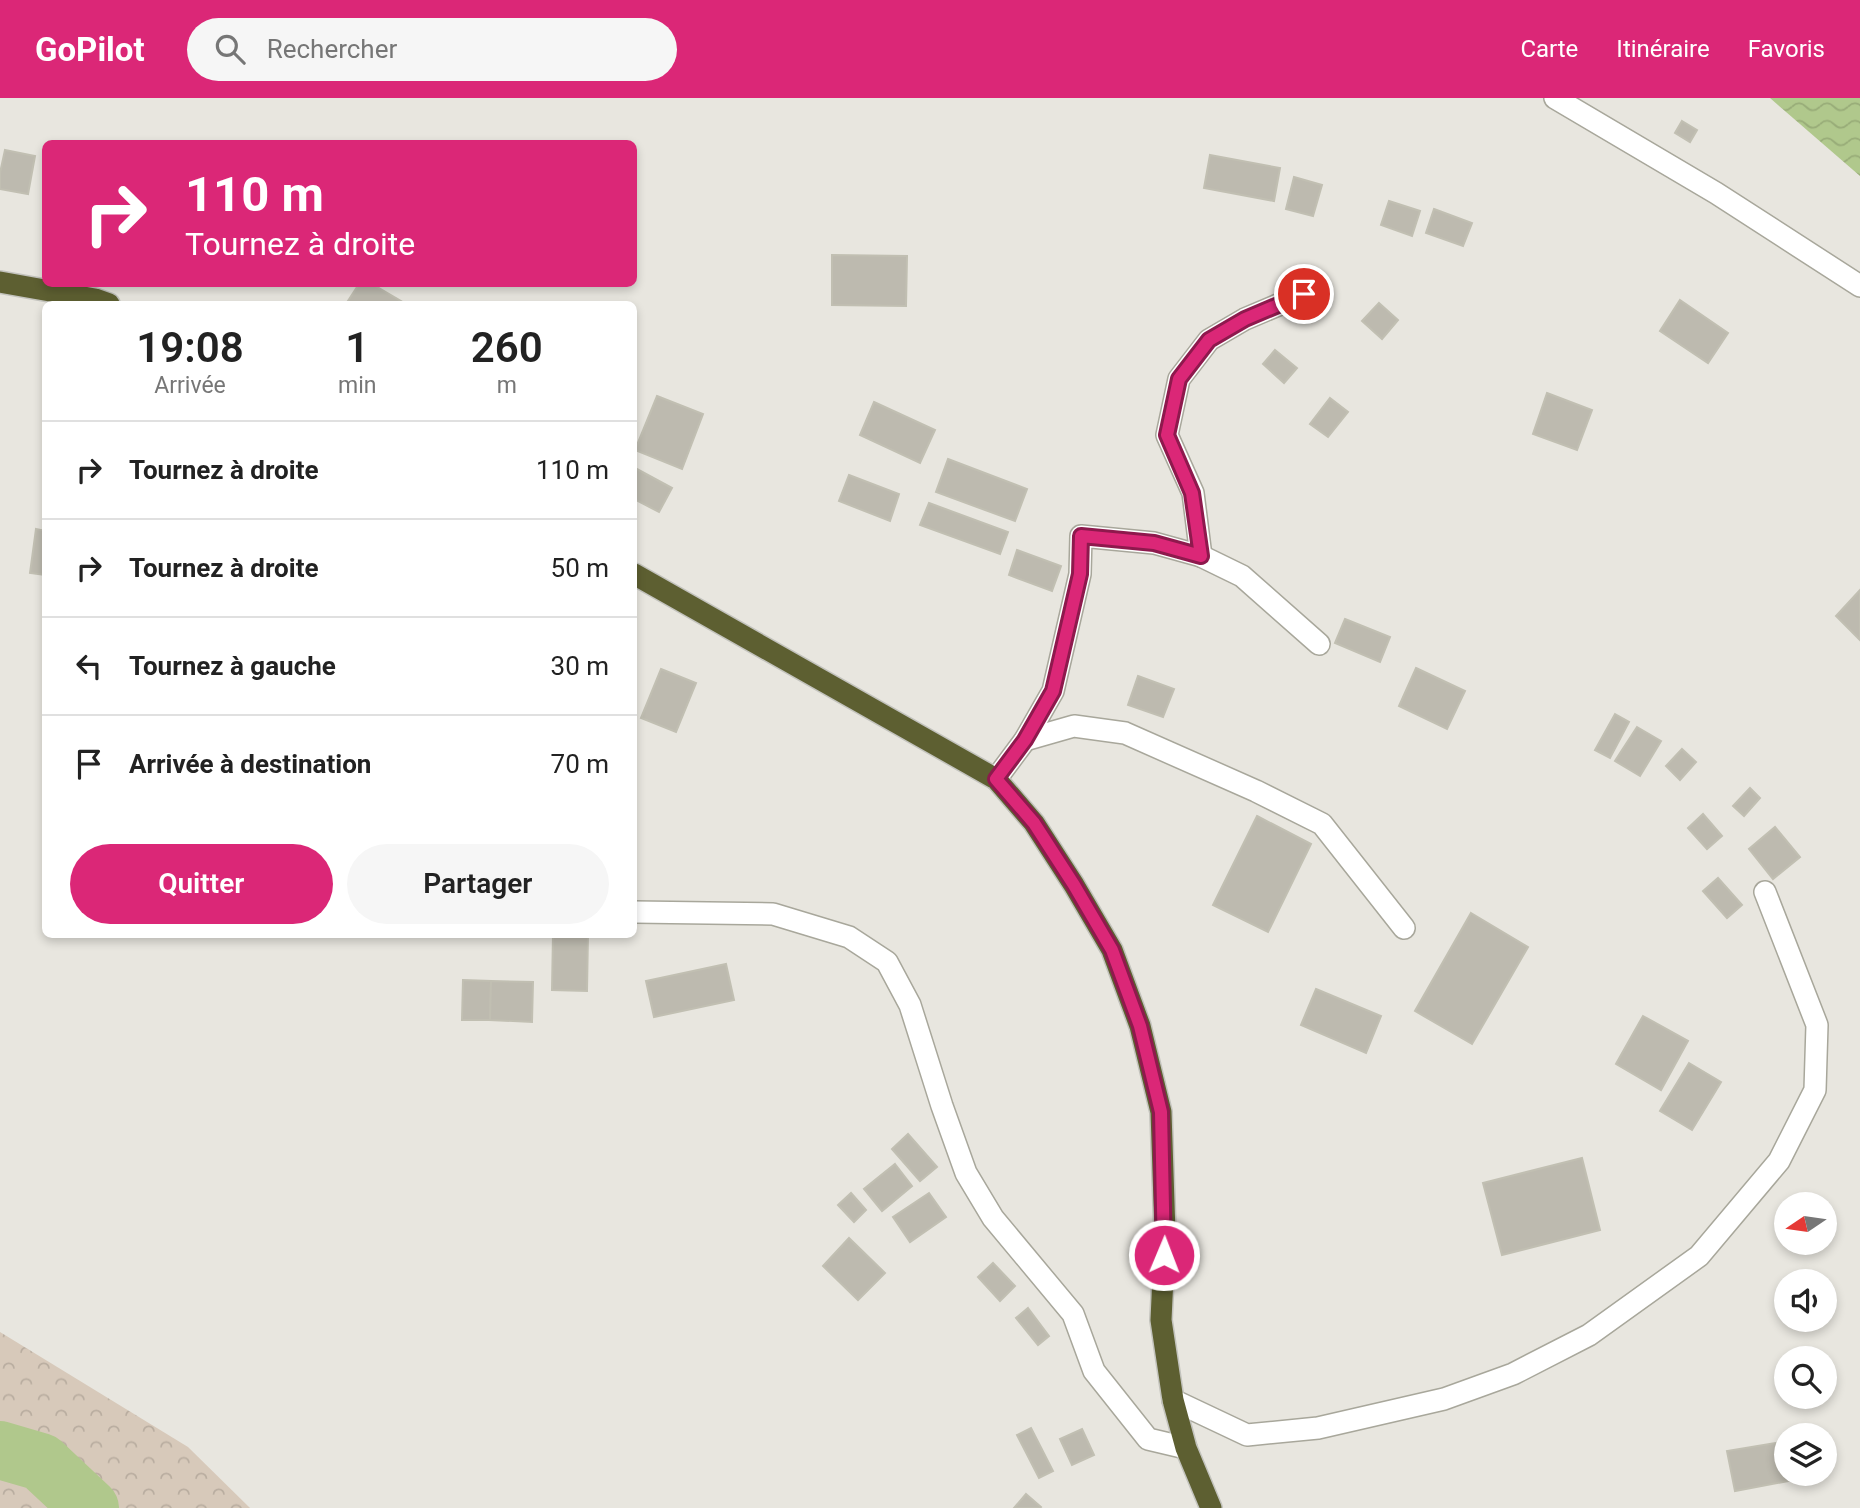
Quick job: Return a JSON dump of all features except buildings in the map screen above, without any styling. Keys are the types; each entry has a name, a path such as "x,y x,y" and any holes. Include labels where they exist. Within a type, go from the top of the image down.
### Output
{"highway":[{"path":"0,282 101,301"},
{"path":"637,576 996,779 1034,823 1074,885 1112,950 1140,1026 1161,1112 1165,1233 1161,1321 1173,1400 1186,1448 1212,1508"}],"street":[{"path":"1555,98 1716,193 1860,286"},
{"path":"1201,556 1192,493 1167,435 1179,379 1209,340 1245,319 1304,294"},
{"path":"996,779 1025,740 1053,691 1080,574 1081,536 1154,543 1201,556 1242,576 1318,644"},
{"path":"1025,740 1074,726 1125,733 1256,791 1322,824 1404,928"},
{"path":"1173,1400 1247,1435 1318,1428 1444,1399 1513,1374 1589,1335 1699,1256 1779,1161 1815,1090 1817,1026 1765,892"},
{"path":"637,912 773,914 849,937 887,962 910,1005 966,1173 993,1219 1073,1314 1094,1371 1148,1439 1186,1448"}],"green space":[{"path":"0,1332 188,1447 250,1508 0,1508"}],"water":[{"path":"1770,98 1860,98 1860,176"}],"waterway":[{"path":"0,1450 41,1462 90,1508"}],"route":[{"path":"1164,1255 1161,1112 1140,1026 1112,950 1034,823 996,779 1025,740 1053,691 1080,574 1081,536 1154,543 1201,556 1192,493 1167,435 1179,379 1209,340 1245,319 1304,294"}]}
